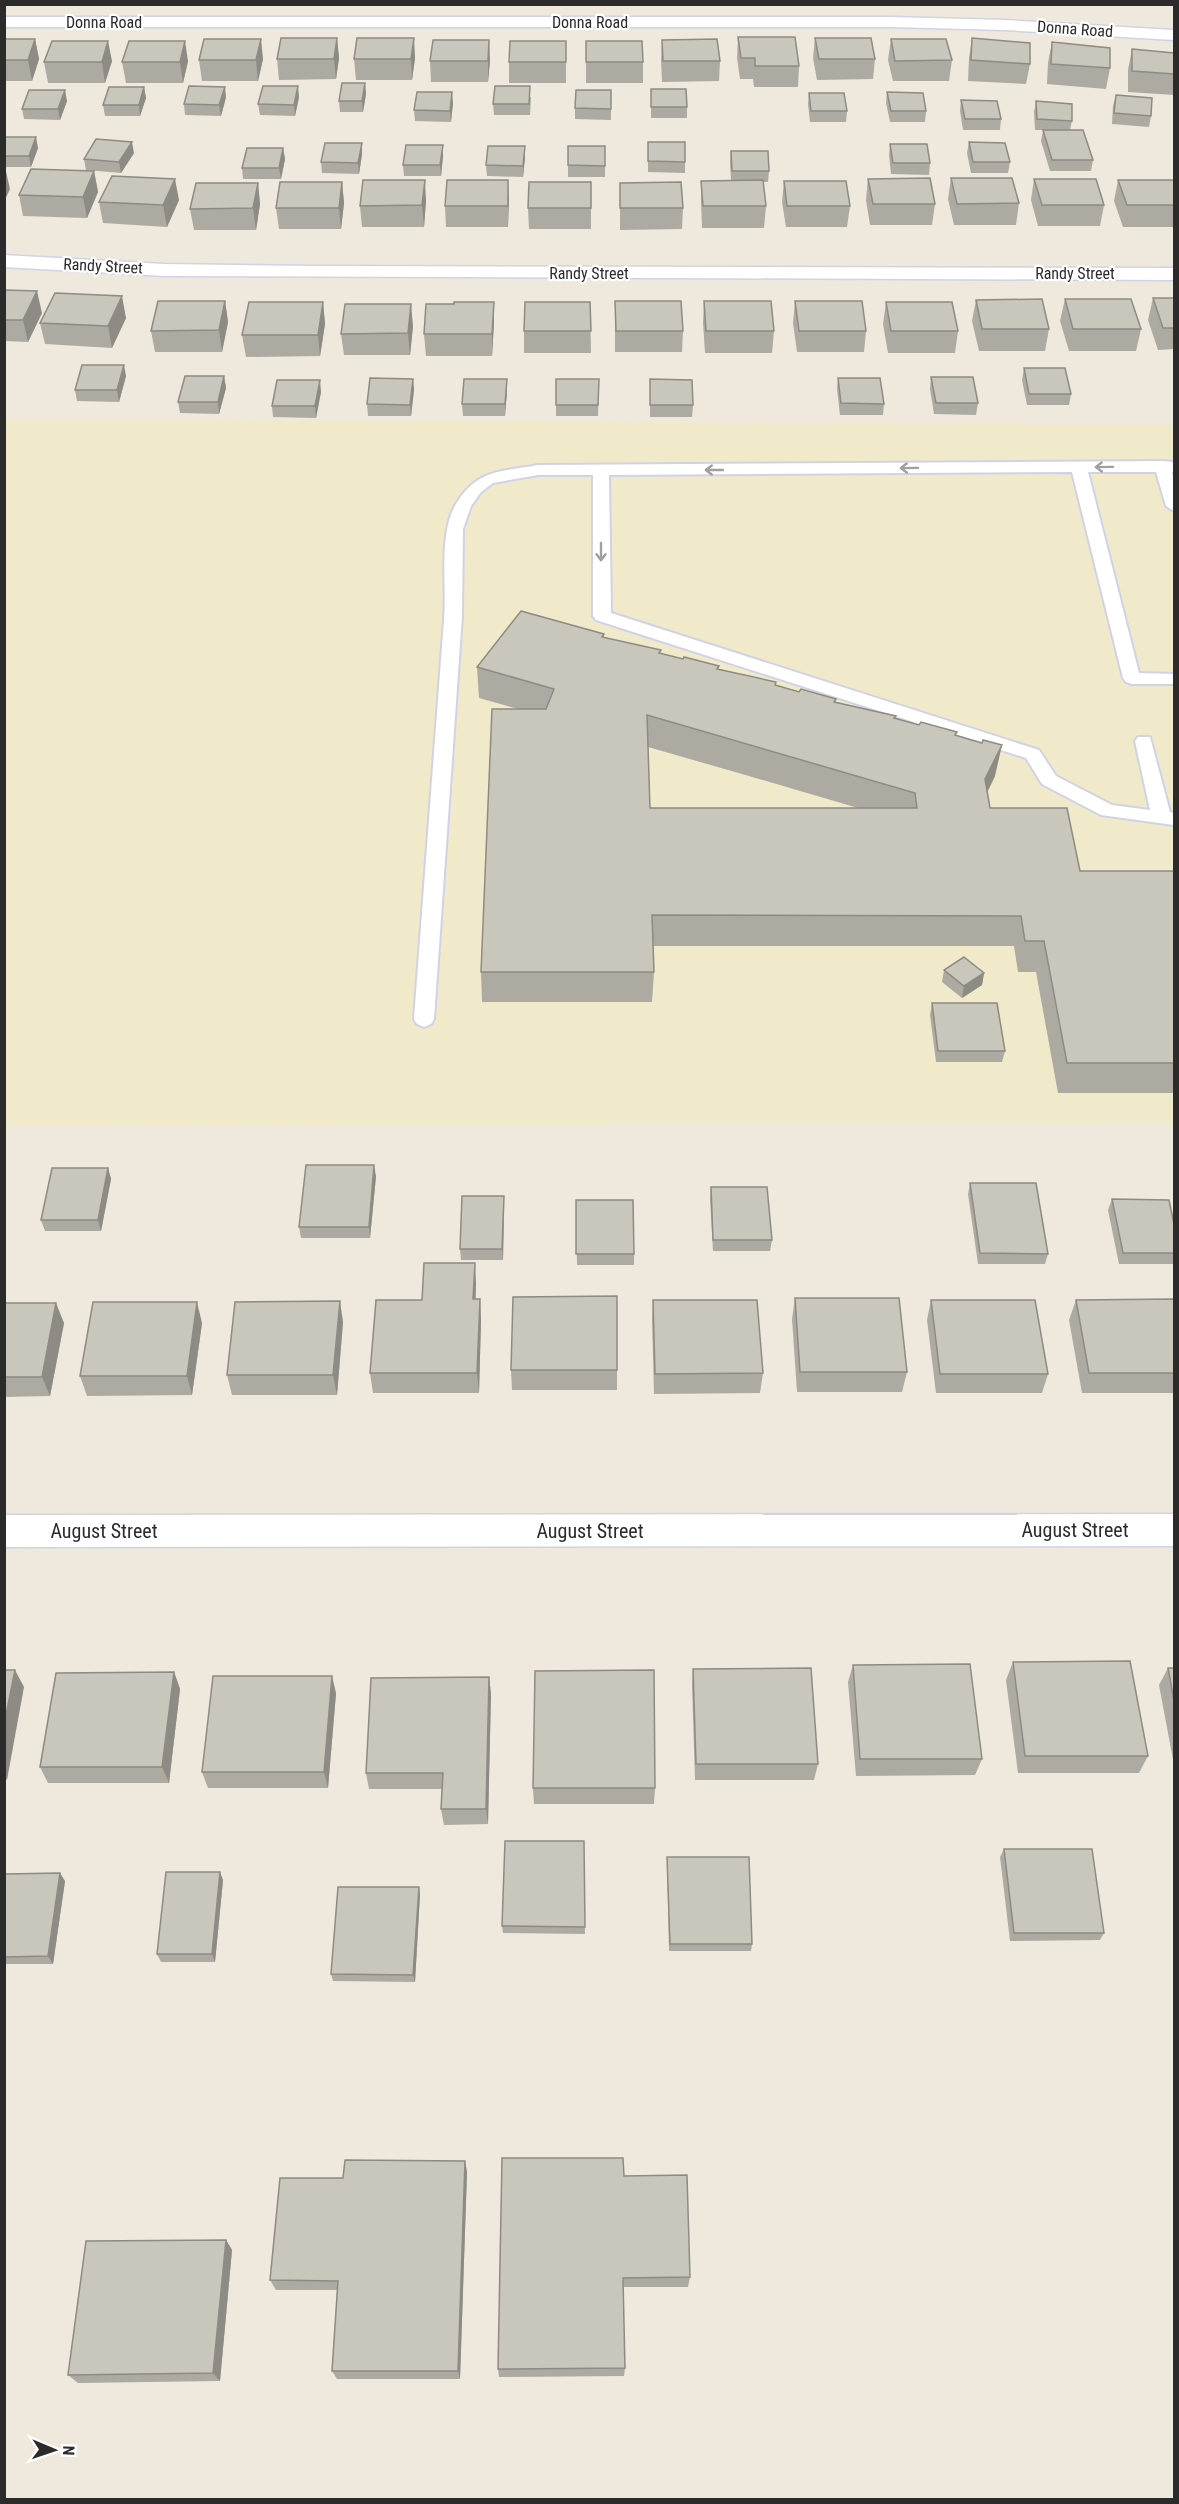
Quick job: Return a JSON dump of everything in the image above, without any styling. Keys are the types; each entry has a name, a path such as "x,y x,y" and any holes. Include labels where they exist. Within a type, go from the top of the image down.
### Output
{"street":[{"name":"Donna Road","path":"4,22 881,22 1005,25 1174,35"},
{"name":"Randy Street","path":"4,261 164,270 326,273 1174,274"},
{"name":"August Street","path":"4,1531 1174,1530"}],"lane":[{"path":"424,1019 453,627 453,565 457,522 469,497 488,479 538,470 1168,466 1174,506"},
{"path":"1079,467 1132,678 1174,679"},
{"path":"601,470 602,616 1033,754 1048,780 1108,811 1168,819 1144,741"}],"shaded area":[{"path":"5,419 1174,425 1174,1124 5,1125"}],"building":[{"path":"738,37 795,37 799,66 755,66 755,58 741,58"},
{"path":"281,38 337,38 334,59 277,59"},
{"path":"357,38 414,38 411,59 354,59"},
{"path":"815,38 871,38 875,59 819,59"},
{"path":"972,38 1030,43 1030,64 971,60"},
{"path":"4,39 35,39 28,60 4,60"},
{"path":"204,39 261,39 256,60 199,60"},
{"path":"717,39 720,61 663,61 662,40"},
{"path":"891,39 946,39 952,60 895,61"},
{"path":"433,40 489,40 488,61 430,61"},
{"path":"52,41 108,41 102,62 44,62"},
{"path":"129,41 185,41 180,62 122,62"},
{"path":"510,41 566,41 566,62 509,62"},
{"path":"586,41 642,41 643,62 586,62"},
{"path":"1052,42 1110,48 1110,68 1051,64"},
{"path":"1132,49 1174,53 1174,74 1132,71"},
{"path":"342,83 365,83 362,101 339,101"},
{"path":"189,86 225,87 219,105 184,104"},
{"path":"263,86 298,86 294,105 258,104"},
{"path":"495,86 530,86 529,104 493,104"},
{"path":"109,87 144,87 139,105 103,105"},
{"path":"651,89 686,89 687,107 651,107"},
{"path":"29,90 65,90 58,109 22,109"},
{"path":"576,90 611,90 611,109 575,108"},
{"path":"417,92 452,92 450,111 414,110"},
{"path":"887,92 923,93 926,111 891,111"},
{"path":"809,93 844,93 847,111 811,111"},
{"path":"1116,95 1152,98 1151,116 1114,113"},
{"path":"961,100 997,101 1001,119 965,119"},
{"path":"1036,101 1072,104 1072,121 1037,119"},
{"path":"1043,130 1083,130 1093,160 1052,160"},
{"path":"4,137 36,137 29,156 4,156"},
{"path":"96,139 132,142 119,162 84,159"},
{"path":"648,142 685,142 685,162 648,161"},
{"path":"969,142 1005,143 1010,162 973,162"},
{"path":"325,143 362,143 358,163 321,162"},
{"path":"890,144 927,144 930,163 893,163"},
{"path":"406,145 443,145 440,165 403,165"},
{"path":"488,146 525,146 523,166 486,165"},
{"path":"568,146 605,146 605,166 568,165"},
{"path":"247,148 283,148 279,168 242,168"},
{"path":"731,151 768,151 769,171 732,171"},
{"path":"31,169 94,171 83,197 19,195"},
{"path":"112,176 175,179 163,205 99,202"},
{"path":"930,178 935,204 873,204 868,179"},
{"path":"951,178 1012,178 1019,203 957,204"},
{"path":"1034,179 1096,179 1104,205 1042,205"},
{"path":"363,180 425,180 422,205 360,206"},
{"path":"447,180 508,180 508,206 445,206"},
{"path":"763,180 766,206 703,206 701,181"},
{"path":"1118,180 1174,180 1174,205 1127,205"},
{"path":"784,181 846,181 850,206 787,206"},
{"path":"280,182 342,182 339,208 276,208"},
{"path":"529,182 591,182 591,208 528,208"},
{"path":"681,182 683,208 620,208 620,183"},
{"path":"196,183 258,183 253,208 190,209"},
{"path":"4,290 37,291 23,320 4,320"},
{"path":"55,293 122,296 108,326 40,323"},
{"path":"1153,298 1174,298 1174,328 1163,328"},
{"path":"1042,299 1049,329 982,329 976,300"},
{"path":"1065,299 1131,299 1141,329 1073,329"},
{"path":"158,301 225,301 219,330 151,331"},
{"path":"615,301 681,301 683,331 616,331"},
{"path":"704,301 771,301 774,331 706,331"},
{"path":"795,301 862,301 866,331 799,331"},
{"path":"249,302 323,302 318,335 242,335"},
{"path":"454,302 494,302 492,334 424,334 426,304 454,304"},
{"path":"525,302 590,302 591,331 524,331"},
{"path":"886,302 952,302 958,331 891,331"},
{"path":"345,304 411,304 408,333 341,334"},
{"path":"82,365 124,365 117,390 75,390"},
{"path":"1024,368 1065,368 1071,394 1029,394"},
{"path":"185,376 224,376 218,402 178,402"},
{"path":"931,377 973,377 978,403 936,403"},
{"path":"370,378 413,379 410,405 367,404"},
{"path":"838,378 880,378 884,404 841,403"},
{"path":"464,379 507,379 505,404 462,404"},
{"path":"556,379 599,379 598,405 556,405"},
{"path":"650,379 692,380 693,405 650,405"},
{"path":"277,380 320,380 315,406 272,406"},
{"path":"521,611 604,634 602,637 661,650 659,653 719,666 717,669 776,682 775,685 799,692 801,689 836,699 834,702 896,716 894,718 919,725 921,722 957,732 955,735 982,743 983,740 1002,745 985,779 990,808 1067,808 1080,871 1174,871 1174,1063 1067,1063 1044,941 1025,941 1021,916 652,915 654,972 481,972 492,709 546,709 554,689 477,667","holes":["647,715 915,793 917,808 650,808"]},
{"path":"964,957 984,973 964,986 944,970"},
{"path":"932,1003 997,1003 1005,1051 938,1051"},
{"path":"306,1165 374,1165 369,1227 299,1227"},
{"path":"52,1168 108,1168 98,1220 41,1220"},
{"path":"970,1183 1036,1183 1048,1254 980,1253"},
{"path":"711,1187 767,1187 772,1240 713,1240"},
{"path":"462,1196 504,1196 502,1249 460,1249"},
{"path":"1112,1199 1169,1200 1174,1224 1174,1253 1123,1253"},
{"path":"576,1200 633,1200 634,1254 576,1254"},
{"path":"424,1263 475,1263 473,1299 480,1299 477,1373 370,1373 376,1300 422,1300"},
{"path":"617,1296 617,1370 511,1370 513,1297"},
{"path":"795,1298 899,1298 907,1372 800,1372"},
{"path":"1174,1299 1174,1373 1089,1373 1076,1300"},
{"path":"653,1300 757,1300 763,1373 655,1374"},
{"path":"931,1300 1035,1300 1048,1374 940,1374"},
{"path":"340,1301 333,1375 227,1375 235,1302"},
{"path":"93,1302 197,1302 187,1376 80,1376"},
{"path":"4,1303 56,1303 42,1377 4,1377"},
{"path":"1130,1661 1148,1756 1025,1756 1013,1662"},
{"path":"970,1664 982,1759 860,1759 853,1665"},
{"path":"811,1668 818,1764 696,1764 693,1669"},
{"path":"1168,1668 1174,1668 1174,1701"},
{"path":"4,1670 15,1670 4,1725"},
{"path":"654,1670 655,1788 533,1788 535,1671"},
{"path":"174,1672 162,1767 40,1767 56,1673"},
{"path":"213,1676 332,1676 324,1772 202,1772"},
{"path":"489,1677 486,1809 441,1809 443,1773 366,1773 371,1678"},
{"path":"505,1841 584,1841 585,1927 502,1926"},
{"path":"1004,1849 1092,1849 1104,1933 1014,1933"},
{"path":"667,1857 749,1857 752,1944 670,1944"},
{"path":"166,1872 220,1872 212,1954 157,1954"},
{"path":"60,1873 48,1956 4,1957 5,1874"},
{"path":"338,1887 419,1887 413,1975 331,1974"},
{"path":"502,2158 623,2158 624,2176 687,2175 690,2277 623,2278 625,2368 498,2369"},
{"path":"345,2160 465,2161 458,2371 332,2371 338,2281 270,2280 280,2178 343,2178"},
{"path":"226,2240 213,2373 68,2375 86,2241"}]}
